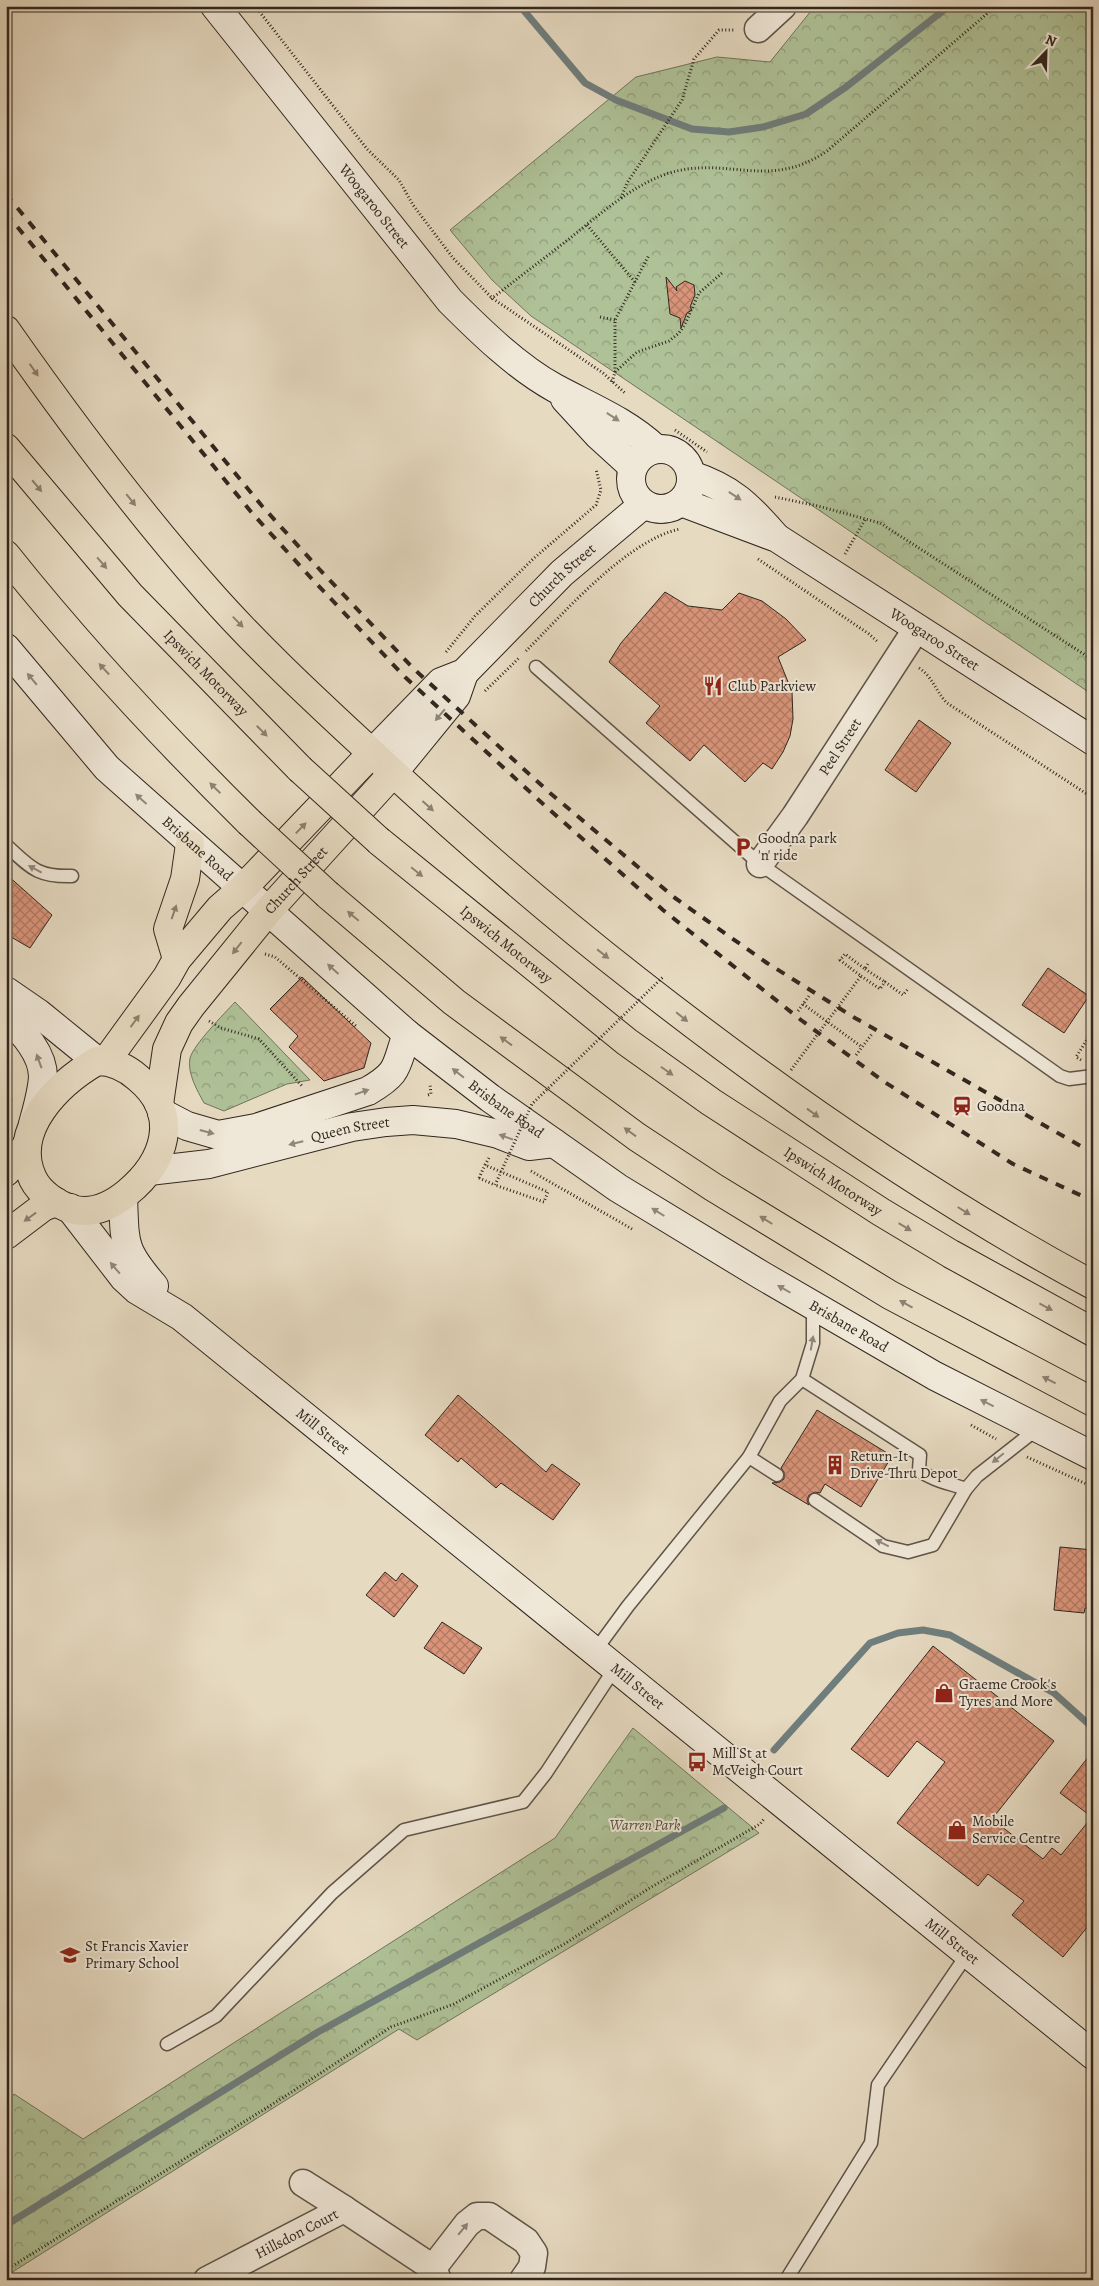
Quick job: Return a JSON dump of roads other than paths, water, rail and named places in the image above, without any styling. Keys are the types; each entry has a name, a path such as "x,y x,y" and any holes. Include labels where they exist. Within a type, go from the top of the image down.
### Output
{"main road":[{"path":"6,330 115,479 205,587 270,656 451,827 557,918 695,1027 762,1077 830,1125 910,1177 974,1217 1093,1285"},
{"name":"Ipswich Motorway","path":"6,448 130,595 300,769 379,841 627,1042 711,1102 896,1222 1093,1332"},
{"path":"6,555 82,646 249,822 328,895 454,1002 578,1094 668,1157 793,1237 890,1295 1093,1402"},
{"name":"Church Street","path":"102,1061 167,977 177,959 220,908 243,888 372,753"},
{"name":"Church Street","path":"161,1108 167,1049 179,1023 268,911 393,772"},
{"path":"177,959 168,929 185,879 190,844"},
{"path":"6,1172 30,1135 47,1103 62,1086 102,1061 134,1074 148,1086 161,1108 164,1129 158,1158 138,1185 123,1197 99,1208 84,1211 63,1205 42,1192 32,1178 26,1157 30,1135"},
{"path":"6,1236 43,1207 63,1205"}],"street":[{"name":"Woogaroo Street","path":"215,6 430,278 468,319 491,340 554,387 608,414 614,432 633,467"},
{"path":"758,29 782,6"},
{"name":"Woogaroo Street","path":"614,432 665,439 688,465 691,475 714,482 748,505 777,538 1093,741"},
{"path":"665,439 639,459 633,467 632,487 637,497 644,504 663,509 672,507 684,515 691,485 691,475"},
{"name":"Church Street","path":"372,753 441,682 464,673 562,573 644,504"},
{"name":"Woogaroo Street","path":"684,515 777,538"},
{"name":"Peel Street","path":"760,864 795,816 917,628"},
{"name":"Brisbane Road","path":"6,648 107,768 190,844 243,888 407,1034 490,1098 634,1198 813,1306 935,1376 1093,1456"},
{"name":"Church Street","path":"393,772 456,696 464,673"},
{"path":"6,991 102,1061"},
{"path":"6,1019 24,1035 33,1047 43,1075 42,1088 30,1135"},
{"name":"Queen Street","path":"161,1108 187,1126 218,1135 256,1128 368,1091 381,1083 393,1074 399,1064 407,1034"},
{"name":"Queen Street","path":"149,1171 209,1164 352,1127 413,1120 456,1124 498,1134 529,1146 554,1143"},
{"name":"Mill Street","path":"123,1197 124,1240 127,1251 141,1271 182,1317"},
{"name":"Mill Street","path":"63,1205 124,1278 137,1290 182,1317 1093,2055"},
{"path":"303,2183 344,2209"},
{"name":"Hillsdon Court","path":"207,2280 344,2209 436,2274 467,2224 477,2216 489,2216 526,2241 534,2253 532,2267 523,2280"}],"lane":[{"path":"536,667 760,864 1060,1076 1069,1079 1093,1076"},
{"path":"6,845 31,868 52,876 72,876"},
{"path":"167,2044 216,2016 332,1893 404,1830 523,1802 546,1773 605,1660 628,1606 749,1457 780,1401 802,1379 813,1343 813,1306"},
{"path":"802,1379 920,1455 919,1470 932,1480 966,1489"},
{"path":"815,1500 884,1546 908,1552 933,1545 966,1489 977,1476 1037,1429"},
{"path":"749,1457 777,1475"},
{"path":"786,2280 871,2143 878,2086 968,1953"}],"waterway":[{"path":"520,6 585,83 616,100 692,129 729,132 763,127 806,114 846,87 949,6"},
{"path":"774,1750 870,1643 898,1633 923,1630 950,1635 1054,1693 1093,1728"},
{"path":"6,2225 318,2032 724,1808"}],"railway":[{"path":"6,194 262,506 321,571 414,669 550,793 675,898 767,963 855,1018 1093,1153"},
{"path":"6,213 252,513 405,677 542,803 663,910 801,1020 883,1081 1013,1164 1093,1201"}],"place":[{"name":"Club Parkview","path":"713,686"},
{"name":"Goodna park 'n' ride","path":"743,847"},
{"name":"Goodna","path":"962,1106"},
{"name":"Return-It Drive-Thru Depot","path":"835,1465"},
{"name":"Graeme Crook's Tyres and More","path":"944,1693"},
{"name":"Mill St at McVeigh Court","path":"697,1762"},
{"name":"Mobile Service Centre","path":"957,1830"},
{"name":"St Francis Xavier Primary School","path":"70,1955"}],"park label":[{"name":"Warren Park","path":"645,1825"}]}
